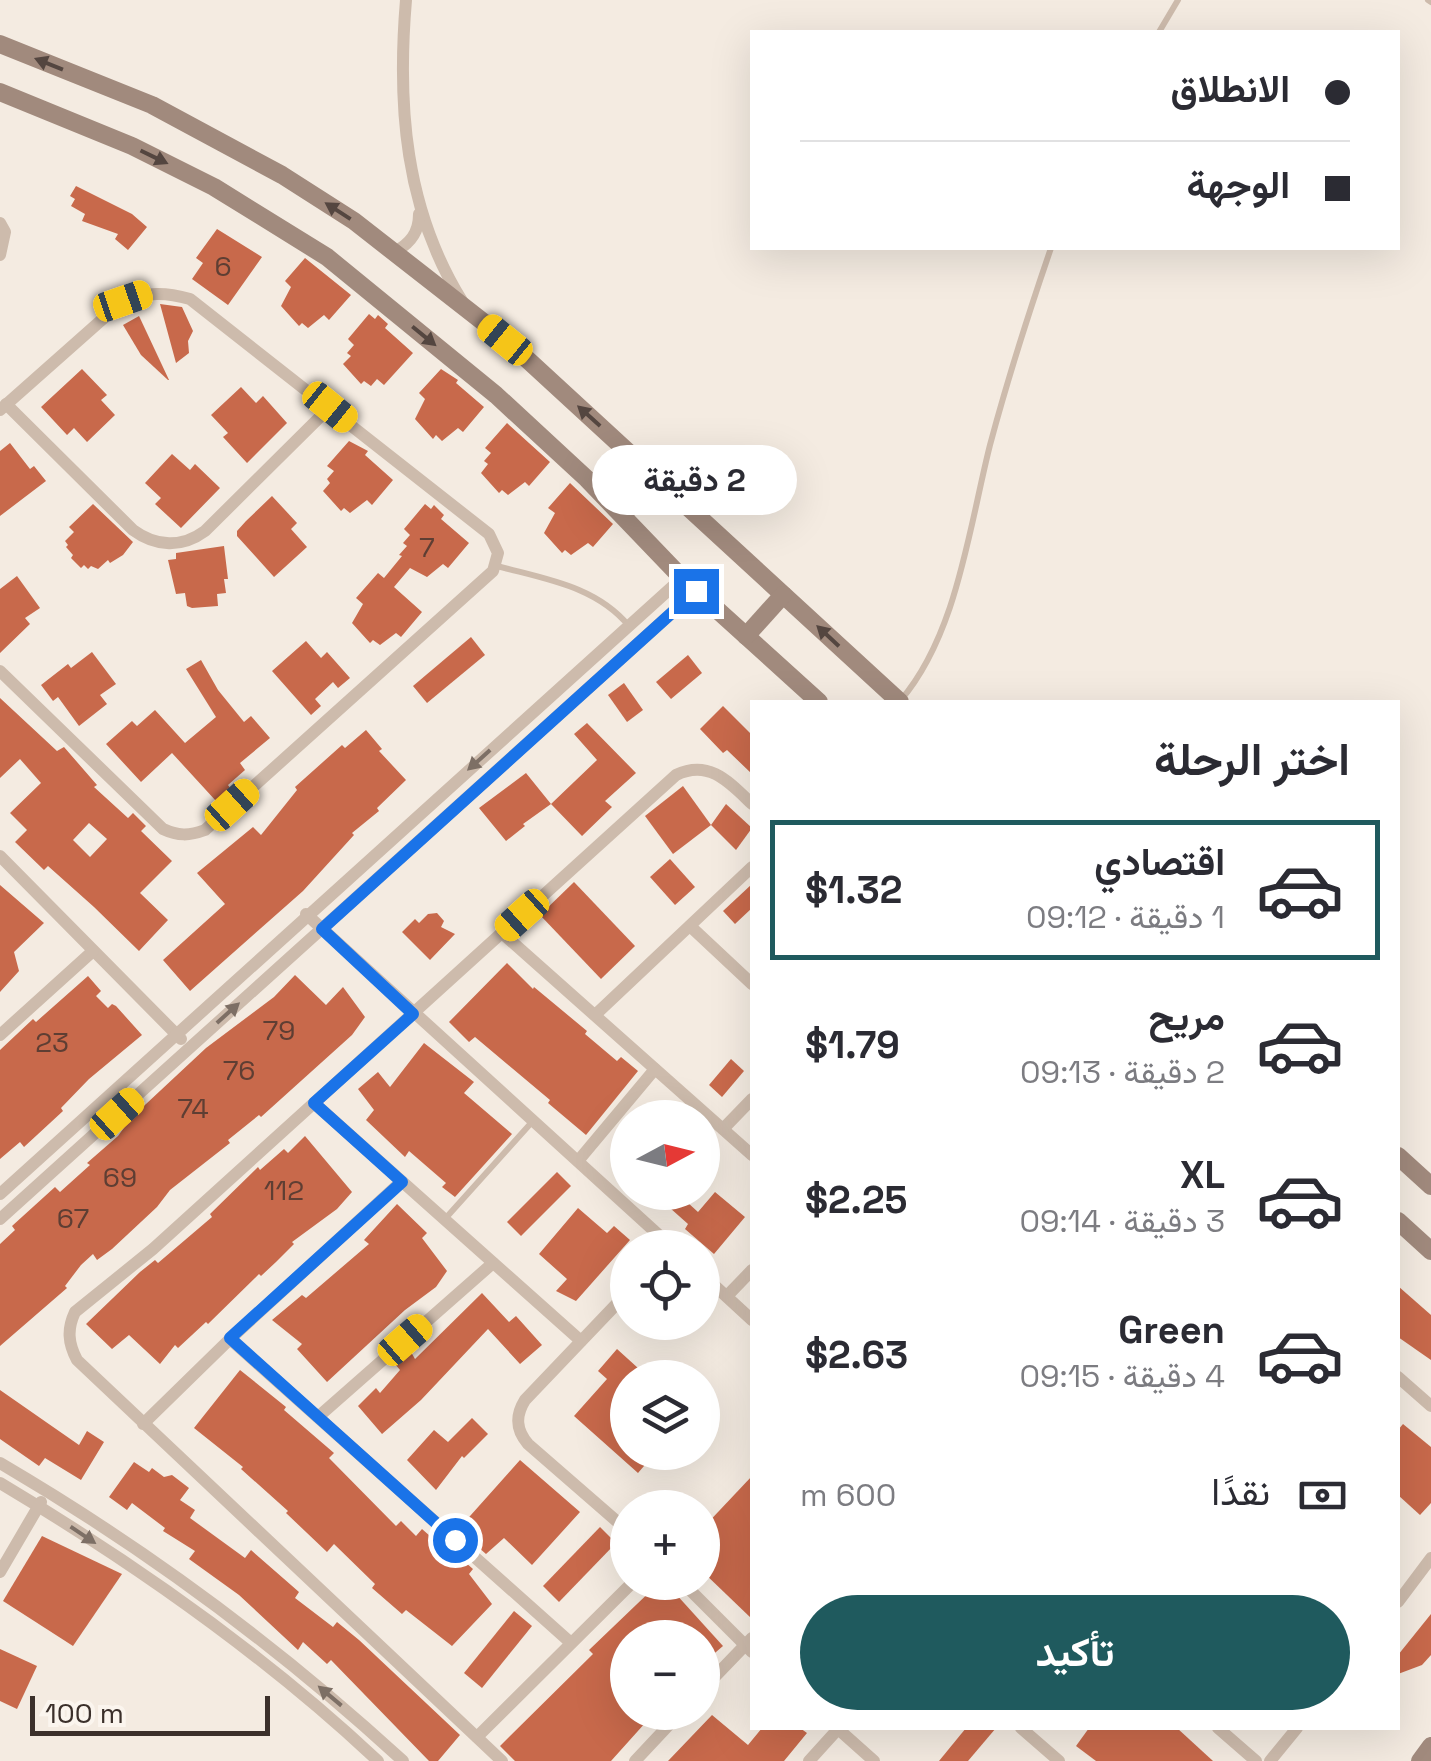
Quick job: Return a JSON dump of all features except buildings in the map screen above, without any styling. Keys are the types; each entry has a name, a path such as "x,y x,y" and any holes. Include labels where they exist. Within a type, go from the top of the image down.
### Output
{"street":[{"path":"406,0 403,90 406,141 418,206 438,260 466,309"},
{"path":"1,44 152,105 245,154 354,221 505,340 897,700"},
{"path":"0,92 132,146 214,187 327,258 496,395 689,585 817,700"},
{"path":"394,252 415,235 418,206"},
{"path":"0,223 5,232 0,255"},
{"path":"0,670 163,829 172,834 205,830 496,566 497,547 489,534 330,407 190,300 169,293 146,293 123,301 3,407 133,530 151,541 171,544 205,531 330,407"},
{"path":"616,509 626,510 644,499 649,470"},
{"path":"0,1194 178,1036 306,914 630,626 689,585"},
{"path":"0,1219 322,929 689,585"},
{"path":"746,636 784,596"},
{"path":"502,1761 77,1360 69,1331 75,1312 153,1249 676,775 698,768 710,770 750,802"},
{"path":"0,856 190,1048"},
{"path":"595,1015 750,869"},
{"path":"306,914 653,1230"},
{"path":"690,926 750,982"},
{"path":"502,933 750,1154"},
{"path":"0,1035 93,951"},
{"path":"578,1161 655,1068"},
{"path":"723,1129 750,1101"},
{"path":"314,1103 581,1341"},
{"path":"56,1144 68,1158"},
{"path":"1400,1158 1431,1186"},
{"path":"144,1424 230,1338 402,1182"},
{"path":"1400,1223 1431,1251"},
{"path":"318,1417 493,1263"},
{"path":"727,1296 750,1272"},
{"path":"720,1290 750,1318"},
{"path":"610,1311 525,1400 518,1428 528,1444 610,1516"},
{"path":"230,1338 572,1643"},
{"path":"1400,1385 1431,1406"},
{"path":"0,1463 178,1576 270,1645 403,1761"},
{"path":"0,1484 168,1592 261,1660 378,1761"},
{"path":"0,1572 48,1491"},
{"path":"1400,1600 1426,1574 1431,1558"},
{"path":"477,1737 615,1600"},
{"path":"701,1600 750,1645 720,1673"},
{"path":"635,1761 665,1730"},
{"path":"810,1761 836,1730"},
{"path":"840,1730 874,1761"},
{"path":"1024,1730 1059,1761"},
{"path":"1220,1730 1256,1761"},
{"path":"1270,1761 1295,1730"},
{"path":"1420,1761 1431,1746"}],"lane":[{"path":"1160,30 1178,0"},
{"path":"901,700 922,673 945,624 992,440 1050,250"},
{"path":"496,566 589,593 630,626"},
{"path":"444,1220 533,1121"}],"route":[{"path":"455,1540 230,1338 402,1182 314,1103 413,1014 322,929 696,591"}]}
